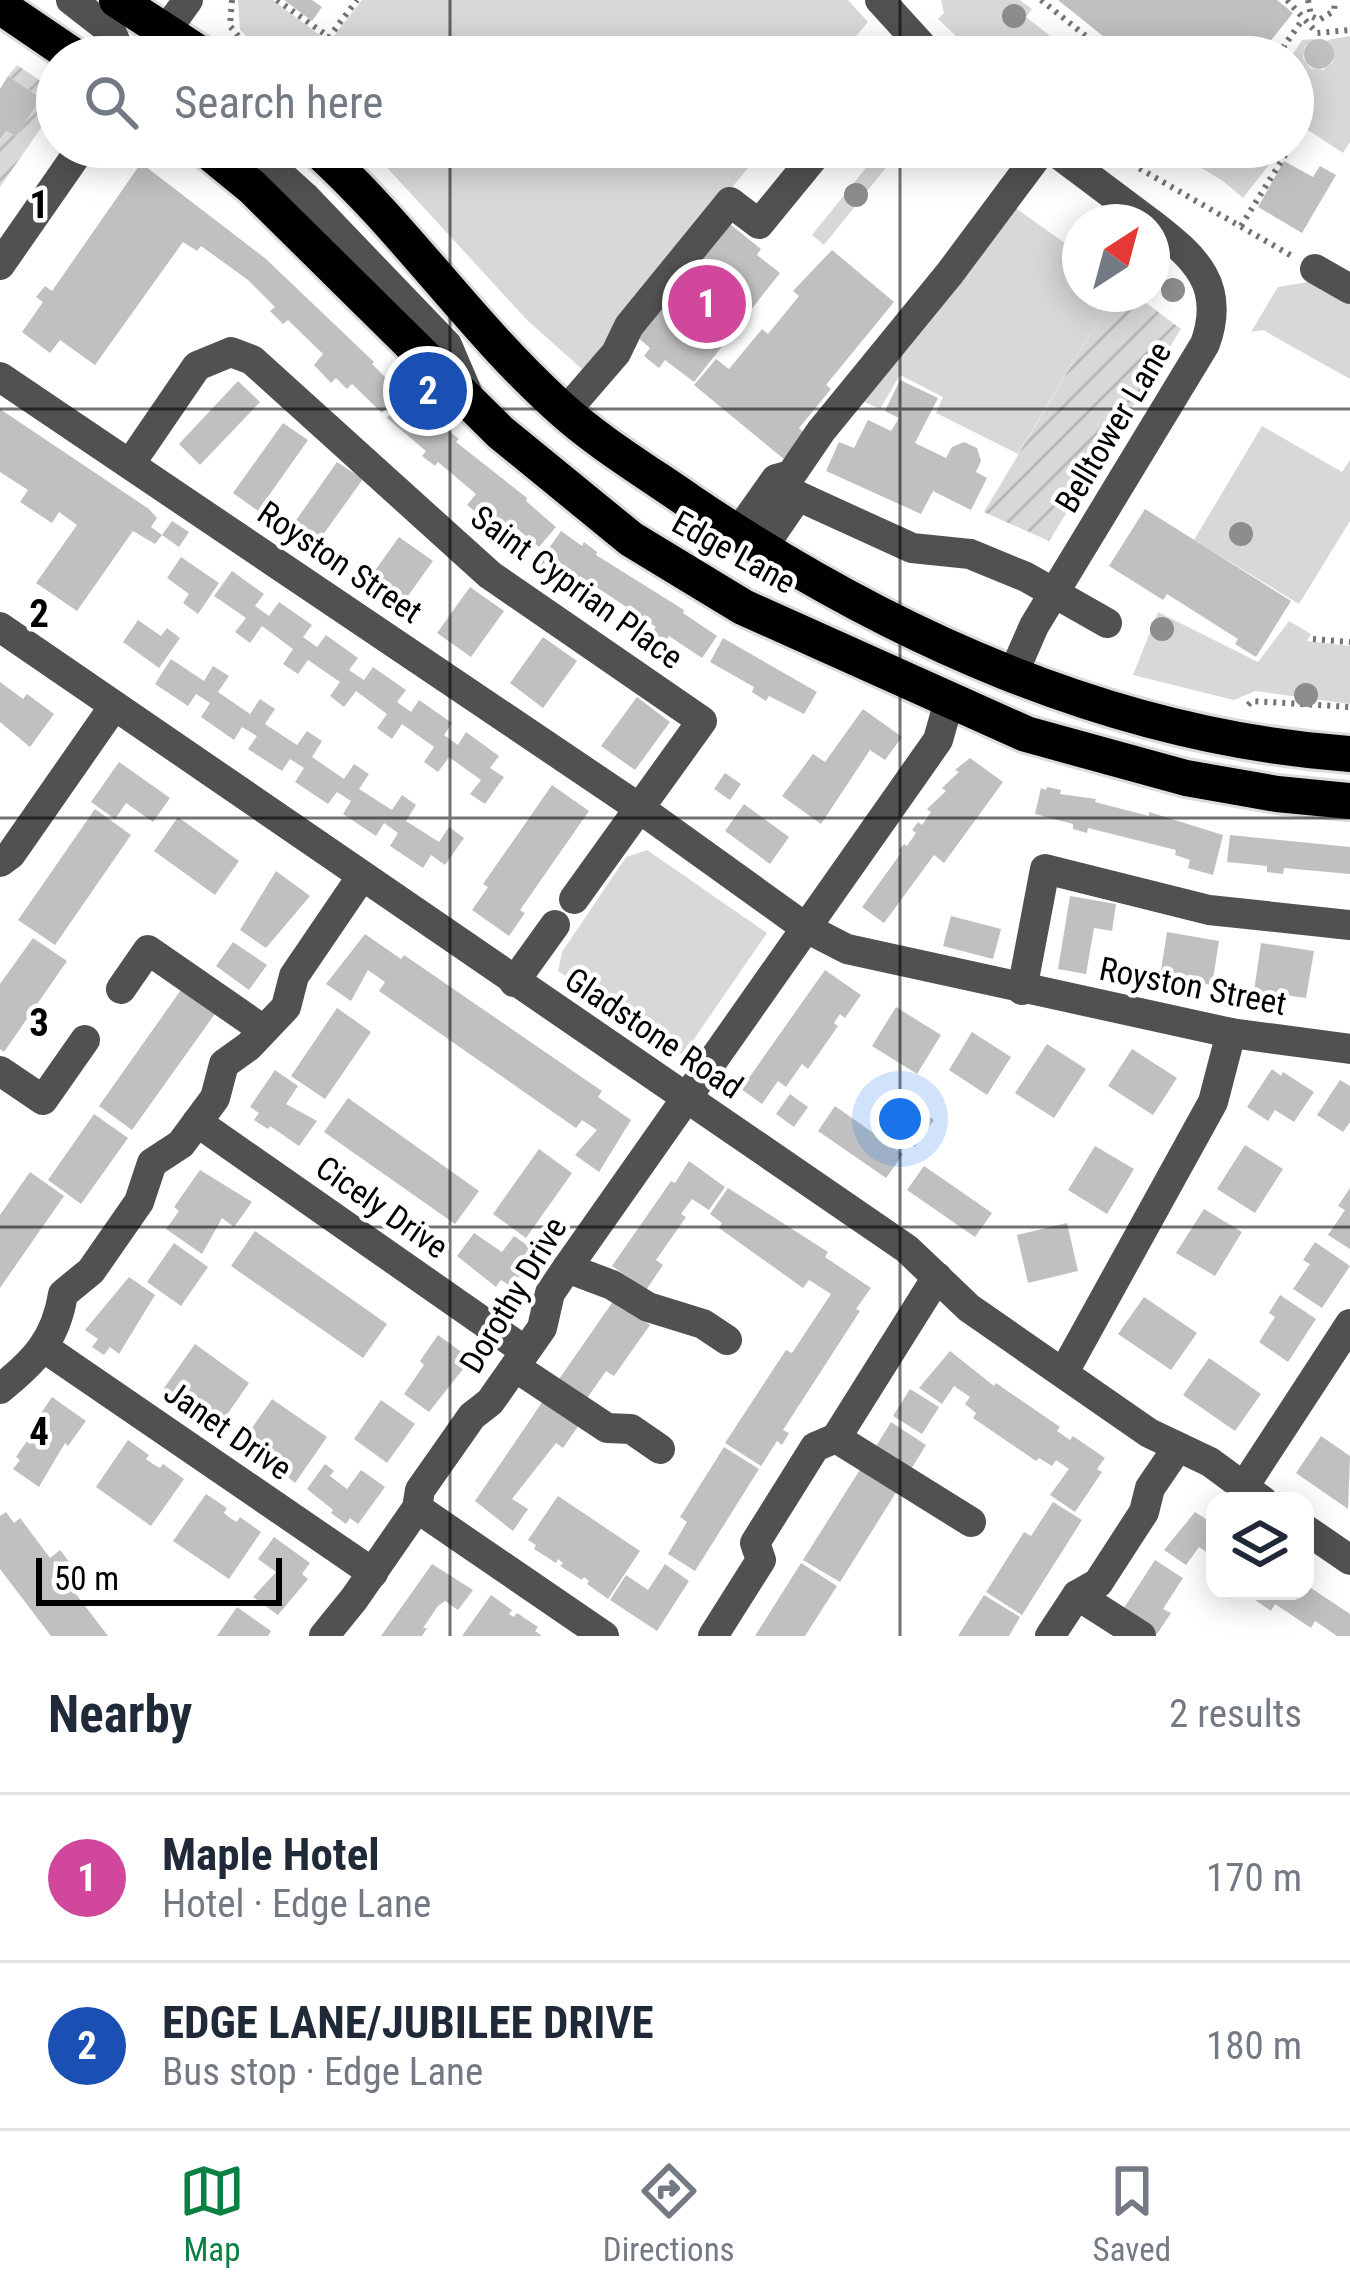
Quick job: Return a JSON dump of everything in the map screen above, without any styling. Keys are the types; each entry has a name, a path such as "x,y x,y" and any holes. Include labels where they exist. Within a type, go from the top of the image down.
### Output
{"highway":[{"path":"117,0 148,36"},
{"path":"0,6 44,36"},
{"name":"Edge Lane","path":"229,168 472,405 632,539 743,608 1026,734 1107,759 1277,794 1350,801"},
{"name":"Edge Lane","path":"335,168 495,347 565,412 749,542 840,595 1059,694 1142,718 1350,754"}],"street":[{"path":"71,0 114,36"},
{"path":"166,36 188,0"},
{"path":"880,0 904,36"},
{"path":"0,266 68,168"},
{"path":"272,168 447,345 472,405"},
{"path":"565,412 616,353 629,326 730,202 759,224 805,168"},
{"path":"749,542 776,479 791,475 1030,168"},
{"name":"Belltower Lane","path":"1075,168 1125,204"},
{"name":"Belltower Lane","path":"1012,674 1053,594 1205,344 1214,321 1206,279 1170,239"},
{"path":"1315,269 1350,289"},
{"name":"Saint Cyprian Place","path":"130,464 197,366 231,352 253,360 490,575 703,721 639,808"},
{"name":"Royston Street","path":"0,377 639,808 806,928 847,950 1231,1034 1350,1049"},
{"path":"749,542 798,496 912,548 970,554 1026,577 1108,623"},
{"name":"Gladstone Road","path":"0,627 907,1249 969,1308 1149,1433 1210,1462 1250,1492"},
{"name":"Dorothy Drive","path":"324,1636 417,1508 420,1490 472,1416 490,1402 542,1328 550,1293 567,1268 938,740 950,701"},
{"path":"0,862 11,854 114,706"},
{"path":"574,899 639,808"},
{"path":"1022,990 1046,869 1209,910 1350,925"},
{"path":"0,1389 24,1370 58,1324 63,1294 91,1271 139,1202 152,1163 181,1144 215,1098 224,1064 250,1046 286,1007 294,976 362,876"},
{"path":"514,982 555,925"},
{"path":"121,989 148,950 262,1029"},
{"path":"1064,1372 1213,1102 1231,1034"},
{"path":"0,1071 43,1100 85,1040"},
{"name":"Cicely Drive","path":"197,1121 607,1428 631,1429 660,1449"},
{"path":"567,1268 611,1285 648,1307 703,1324 727,1340"},
{"path":"713,1636 761,1560 755,1543 814,1447 836,1438 937,1277"},
{"path":"1254,1492 1350,1324"},
{"name":"Janet Drive","path":"43,1346 373,1573"},
{"path":"836,1438 971,1522"},
{"path":"1050,1636 1077,1595 1098,1583 1144,1512 1150,1488 1178,1447"},
{"path":"417,1508 604,1636"},
{"path":"1314,1535 1350,1559"},
{"path":"1077,1595 1141,1636"}],"path":[{"path":"232,0 230,26 238,36"},
{"path":"277,0 327,36"},
{"path":"329,36 357,0"},
{"path":"1041,0 1086,36"},
{"path":"1288,0 1322,35 1350,30"},
{"path":"1308,0 1311,16 1319,20 1334,11 1335,0"},
{"path":"1291,36 1304,19"},
{"path":"1140,168 1315,269"},
{"path":"1241,226 1277,168"},
{"path":"1313,639 1350,642"}],"shaded area":[{"path":"238,0 273,0 321,36 247,36 240,30"},
{"path":"362,0 848,0 868,22 856,36 334,36"},
{"path":"941,0 1020,0 1032,9 1026,17 1050,36 956,36 938,19 944,13"},
{"path":"1350,36 1350,142 1343,153 1314,134 1314,69 1323,70 1333,62 1327,40"},
{"path":"17,65 36,78 36,95 8,76"},
{"path":"36,106 36,135 0,187 0,141 6,131 16,136"},
{"path":"387,168 748,168 583,370 528,321"},
{"path":"866,168 886,168 824,245 812,235"},
{"path":"1202,168 1267,168 1243,198"},
{"path":"1013,206 1062,241 1062,312 1103,312 1018,454 936,413 943,397 900,375 880,409 860,400"},
{"path":"1314,281 1350,302 1350,379 1263,330 1251,332 1278,287"},
{"path":"1103,312 1158,312 1181,329 1049,541 984,512"},
{"path":"1262,426 1342,472 1350,460 1350,521 1299,604 1194,540"},
{"path":"1158,612 1258,662 1289,621 1311,634 1307,641 1350,646 1350,704 1255,691 1234,700 1133,675"},
{"path":"647,850 767,933 683,1055 558,971 562,952 626,857"}],"building":[{"path":"284,0 312,0 322,7 312,21"},
{"path":"1058,0 1277,0 1293,13 1274,36 1103,36"},
{"path":"1314,40 1325,40 1333,48 1330,65 1314,68"},
{"path":"8,76 36,95 36,106 16,136 6,131 0,140 0,89"},
{"path":"1320,166 1336,175 1302,233 1258,207 1280,168 1297,168 1313,177"},
{"path":"138,168 148,168 266,259 400,392 382,413 352,384 347,389 336,378 331,383 314,365 323,354 288,320 283,324 270,311 275,307 248,280 201,246 197,251 183,242 95,365 60,340 50,353 22,332 43,302 36,297 45,286 52,291"},
{"path":"725,220 761,249 757,255 780,273 694,382 665,360 659,368 644,356 650,348 635,335"},
{"path":"832,250 894,302 826,385 831,389 799,428 812,439 791,465 694,385 716,359 729,369 762,329 768,334 799,296 793,291"},
{"path":"900,380 938,398 915,443 946,458 952,447 964,442 977,448 981,461 976,472 987,478 971,510 933,491 921,514 826,471 839,442 854,448 868,420 891,431 899,418 885,411"},
{"path":"238,381 260,402 200,465 179,444"},
{"path":"404,398 459,439 456,442 556,527 539,547 508,521 504,526 492,516 488,522 467,505 476,494 438,462 435,466 422,456 426,451 387,418"},
{"path":"0,409 157,518 151,527 162,535 155,544 133,531 77,611 36,583 77,525 59,512 52,523 20,502 28,490 0,472"},
{"path":"283,423 308,440 258,511 233,493"},
{"path":"337,462 363,479 312,550 287,533"},
{"path":"1145,509 1291,601 1256,657 1235,644 1238,639 1167,594 1163,600 1109,566"},
{"path":"172,521 189,532 179,547 162,535"},
{"path":"561,531 582,546 584,542 596,555 717,636 702,658 669,636 666,641 652,632 656,627 580,576 578,581 565,573 560,580 537,565"},
{"path":"399,537 433,561 400,607 366,583"},
{"path":"181,557 219,583 198,614 183,603 189,594 167,578"},
{"path":"232,571 264,594 255,606 269,616 279,602 312,625 303,637 317,647 326,635 358,658 349,670 364,680 373,667 406,690 397,702 411,712 419,700 452,723 444,735 458,745 466,732 499,756 490,768 504,777 485,804 470,794 481,780 449,757 438,772 424,762 434,747 402,724 392,739 377,728 387,714 356,691 344,707 330,696 340,682 308,660 298,674 283,664 293,649 262,626 250,643 235,632 246,618 214,596"},
{"path":"470,587 504,611 471,657 437,633"},
{"path":"138,620 161,636 167,628 180,638 159,668 123,642"},
{"path":"543,637 577,661 543,708 510,683"},
{"path":"723,638 817,692 804,714 769,696 766,701 752,692 754,687 710,662"},
{"path":"171,659 204,681 213,666 229,676 218,692 250,714 260,699 275,709 265,724 297,745 307,731 322,741 312,757 344,779 354,764 369,774 359,789 392,810 402,795 416,805 406,821 439,842 449,827 464,838 445,865 431,855 423,868 390,846 398,833 384,823 376,836 343,814 351,801 337,792 328,804 295,782 304,768 290,759 282,771 248,749 257,736 242,727 234,740 201,717 210,703 196,694 188,706 155,684"},
{"path":"0,682 54,714 30,747 0,722"},
{"path":"637,697 670,722 635,770 601,746"},
{"path":"863,709 902,737 885,760 870,750 821,824 782,796 813,754 825,762"},
{"path":"970,758 1003,782 944,863 934,855 884,923 862,907 901,853 898,851 916,833 912,830 931,812 927,809 946,791 942,788 959,772 955,770"},
{"path":"119,762 170,798 153,822 126,803 115,819 91,802"},
{"path":"725,773 741,784 730,800 714,789"},
{"path":"552,785 589,811 520,910 525,913 509,936 472,910 488,887 483,884"},
{"path":"1041,788 1223,835 1213,875 1188,868 1190,860 1175,855 1176,850 1088,828 1087,833 1073,829 1073,824 1035,814"},
{"path":"744,804 789,837 770,864 725,831"},
{"path":"95,809 131,835 55,945 18,920"},
{"path":"178,817 239,861 215,895 154,851"},
{"path":"1230,835 1350,847 1350,874 1284,868 1283,874 1267,872 1267,866 1227,862"},
{"path":"276,871 310,896 266,948 240,930"},
{"path":"1070,896 1116,904 1112,931 1094,928 1086,974 1058,969"},
{"path":"951,916 1001,929 993,959 943,946"},
{"path":"1167,932 1219,941 1212,985 1160,977"},
{"path":"365,934 401,959 404,955 602,1091 598,1097 631,1120 599,1172 575,1155 597,1130 582,1120 576,1128 379,991 385,982 368,970 351,1001 326,984"},
{"path":"33,938 67,961 4,1052 0,1049 0,984"},
{"path":"233,942 267,965 249,990 216,966"},
{"path":"1261,943 1314,951 1306,998 1254,991"},
{"path":"825,970 861,995 845,1018 840,1014 834,1023 838,1026 808,1069 802,1064 786,1087 778,1081 762,1104 741,1089"},
{"path":"183,987 217,1011 132,1130 99,1106"},
{"path":"896,1007 941,1035 917,1074 872,1046"},
{"path":"337,1008 371,1032 325,1099 291,1076"},
{"path":"972,1032 1011,1057 987,1095 949,1070"},
{"path":"1047,1044 1086,1069 1054,1118 1015,1093"},
{"path":"1132,1049 1177,1078 1153,1115 1108,1086"},
{"path":"1272,1069 1314,1092 1294,1122 1275,1110 1268,1121 1247,1107"},
{"path":"275,1070 298,1086 286,1104 317,1121 299,1146 254,1120 259,1113 250,1107"},
{"path":"1340,1080 1350,1086 1350,1122 1343,1132 1317,1115"},
{"path":"790,1094 808,1107 794,1127 776,1114"},
{"path":"348,1098 479,1191 455,1224 324,1132"},
{"path":"835,1106 903,1154 886,1178 818,1131"},
{"path":"914,1106 934,1120 915,1147 895,1133"},
{"path":"94,1114 128,1138 81,1204 48,1180"},
{"path":"1245,1145 1283,1169 1255,1213 1217,1189"},
{"path":"1095,1146 1134,1169 1107,1214 1068,1190"},
{"path":"539,1149 572,1173 526,1238 493,1214"},
{"path":"689,1161 725,1187 709,1210 692,1199 681,1214 686,1217 656,1260 663,1265 646,1290 612,1266"},
{"path":"924,1166 992,1213 975,1237 907,1190"},
{"path":"200,1170 252,1202 234,1227 222,1218 202,1254 166,1229 179,1211 174,1207"},
{"path":"30,1172 64,1196 0,1288 0,1215"},
{"path":"728,1188 828,1252 825,1257 871,1288 783,1430 789,1433 782,1445 777,1441 761,1466 725,1443 786,1350 792,1353 831,1294 809,1280 803,1288 719,1228 722,1223 710,1214"},
{"path":"1350,1188 1350,1249 1328,1235 1345,1210 1338,1206"},
{"path":"1204,1209 1242,1232 1215,1276 1176,1253"},
{"path":"1067,1223 1078,1271 1028,1283 1017,1235"},
{"path":"255,1231 387,1324 363,1358 231,1266"},
{"path":"474,1233 502,1252 514,1236 537,1252 512,1287 501,1280 496,1287 457,1256"},
{"path":"1315,1242 1350,1266 1322,1308 1293,1289 1310,1264 1303,1260"},
{"path":"174,1243 208,1267 181,1306 147,1282"},
{"path":"129,1277 155,1295 119,1354 110,1347 104,1355 92,1347 98,1339 85,1330"},
{"path":"1280,1295 1316,1319 1288,1362 1259,1342 1275,1317 1269,1313"},
{"path":"1144,1297 1197,1333 1171,1370 1118,1334"},
{"path":"614,1300 650,1325 614,1376 606,1371 585,1401 557,1382"},
{"path":"438,1335 471,1359 429,1412 404,1394"},
{"path":"195,1344 249,1383 217,1429 186,1402 183,1406 162,1391"},
{"path":"950,1351 994,1386 996,1383 1060,1427 1057,1431 1070,1440 1073,1436 1105,1458 1097,1469 1102,1472 1075,1512 1050,1495 1069,1469 1056,1460 1052,1466 1039,1458 1036,1461 973,1418 976,1413 965,1404 970,1397 954,1386 942,1404 919,1388"},
{"path":"1209,1358 1261,1394 1235,1431 1183,1395"},
{"path":"910,1389 939,1407 922,1434 893,1416"},
{"path":"52,1397 86,1421 68,1446 65,1443 39,1487 13,1469"},
{"path":"545,1398 581,1422 563,1448 556,1443 512,1499 528,1509 513,1531 475,1501"},
{"path":"272,1399 327,1437 295,1483 263,1456 261,1460 240,1445"},
{"path":"381,1400 415,1424 387,1463 354,1439"},
{"path":"891,1422 926,1445 910,1471 875,1448"},
{"path":"1321,1436 1350,1456 1348,1509 1296,1473"},
{"path":"128,1440 149,1455 146,1459 153,1464 160,1468 163,1464 184,1479 151,1526 96,1487"},
{"path":"724,1447 759,1469 695,1571 668,1554 687,1522 680,1517"},
{"path":"325,1464 334,1471 330,1476 347,1489 361,1470 385,1487 358,1524 350,1518 346,1524 307,1489"},
{"path":"861,1468 897,1491 840,1582 803,1560"},
{"path":"206,1494 227,1508 224,1513 230,1518 237,1522 240,1517 261,1532 229,1579 173,1541"},
{"path":"558,1496 640,1551 608,1599 584,1577 560,1566 563,1563 558,1559 556,1563 534,1549 536,1545 528,1540"},
{"path":"1053,1502 1082,1520 1022,1615 986,1592 1024,1532 1031,1536"},
{"path":"6,1512 14,1523 20,1518 50,1558 60,1550 84,1581 72,1589 108,1636 51,1636 0,1569 0,1516"},
{"path":"1195,1512 1206,1519 1206,1552 1199,1547 1186,1565 1164,1550"},
{"path":"274,1537 310,1563 302,1574 308,1579 278,1615 253,1597 276,1572 258,1559"},
{"path":"1155,1560 1183,1578 1163,1609 1171,1613 1157,1634 1122,1611"},
{"path":"801,1563 837,1586 805,1636 755,1636"},
{"path":"432,1564 473,1590 458,1610 445,1601 438,1606 422,1636 381,1636"},
{"path":"665,1564 689,1581 657,1631 610,1600 626,1575 648,1590"},
{"path":"1314,1590 1350,1614 1350,1636 1337,1636 1315,1621 1311,1628 1275,1604 1271,1611 1255,1600 1314,1600"},
{"path":"491,1595 512,1610 509,1614 517,1613 538,1627 535,1631 542,1636 462,1636"},
{"path":"984,1595 1020,1617 1009,1636 958,1636"},
{"path":"237,1607 271,1631 268,1636 217,1636"}],"place":[{"name":"Maple Hotel","path":"707,304"},
{"name":"EDGE LANE/JUBILEE DRIVE","path":"428,391"}]}
